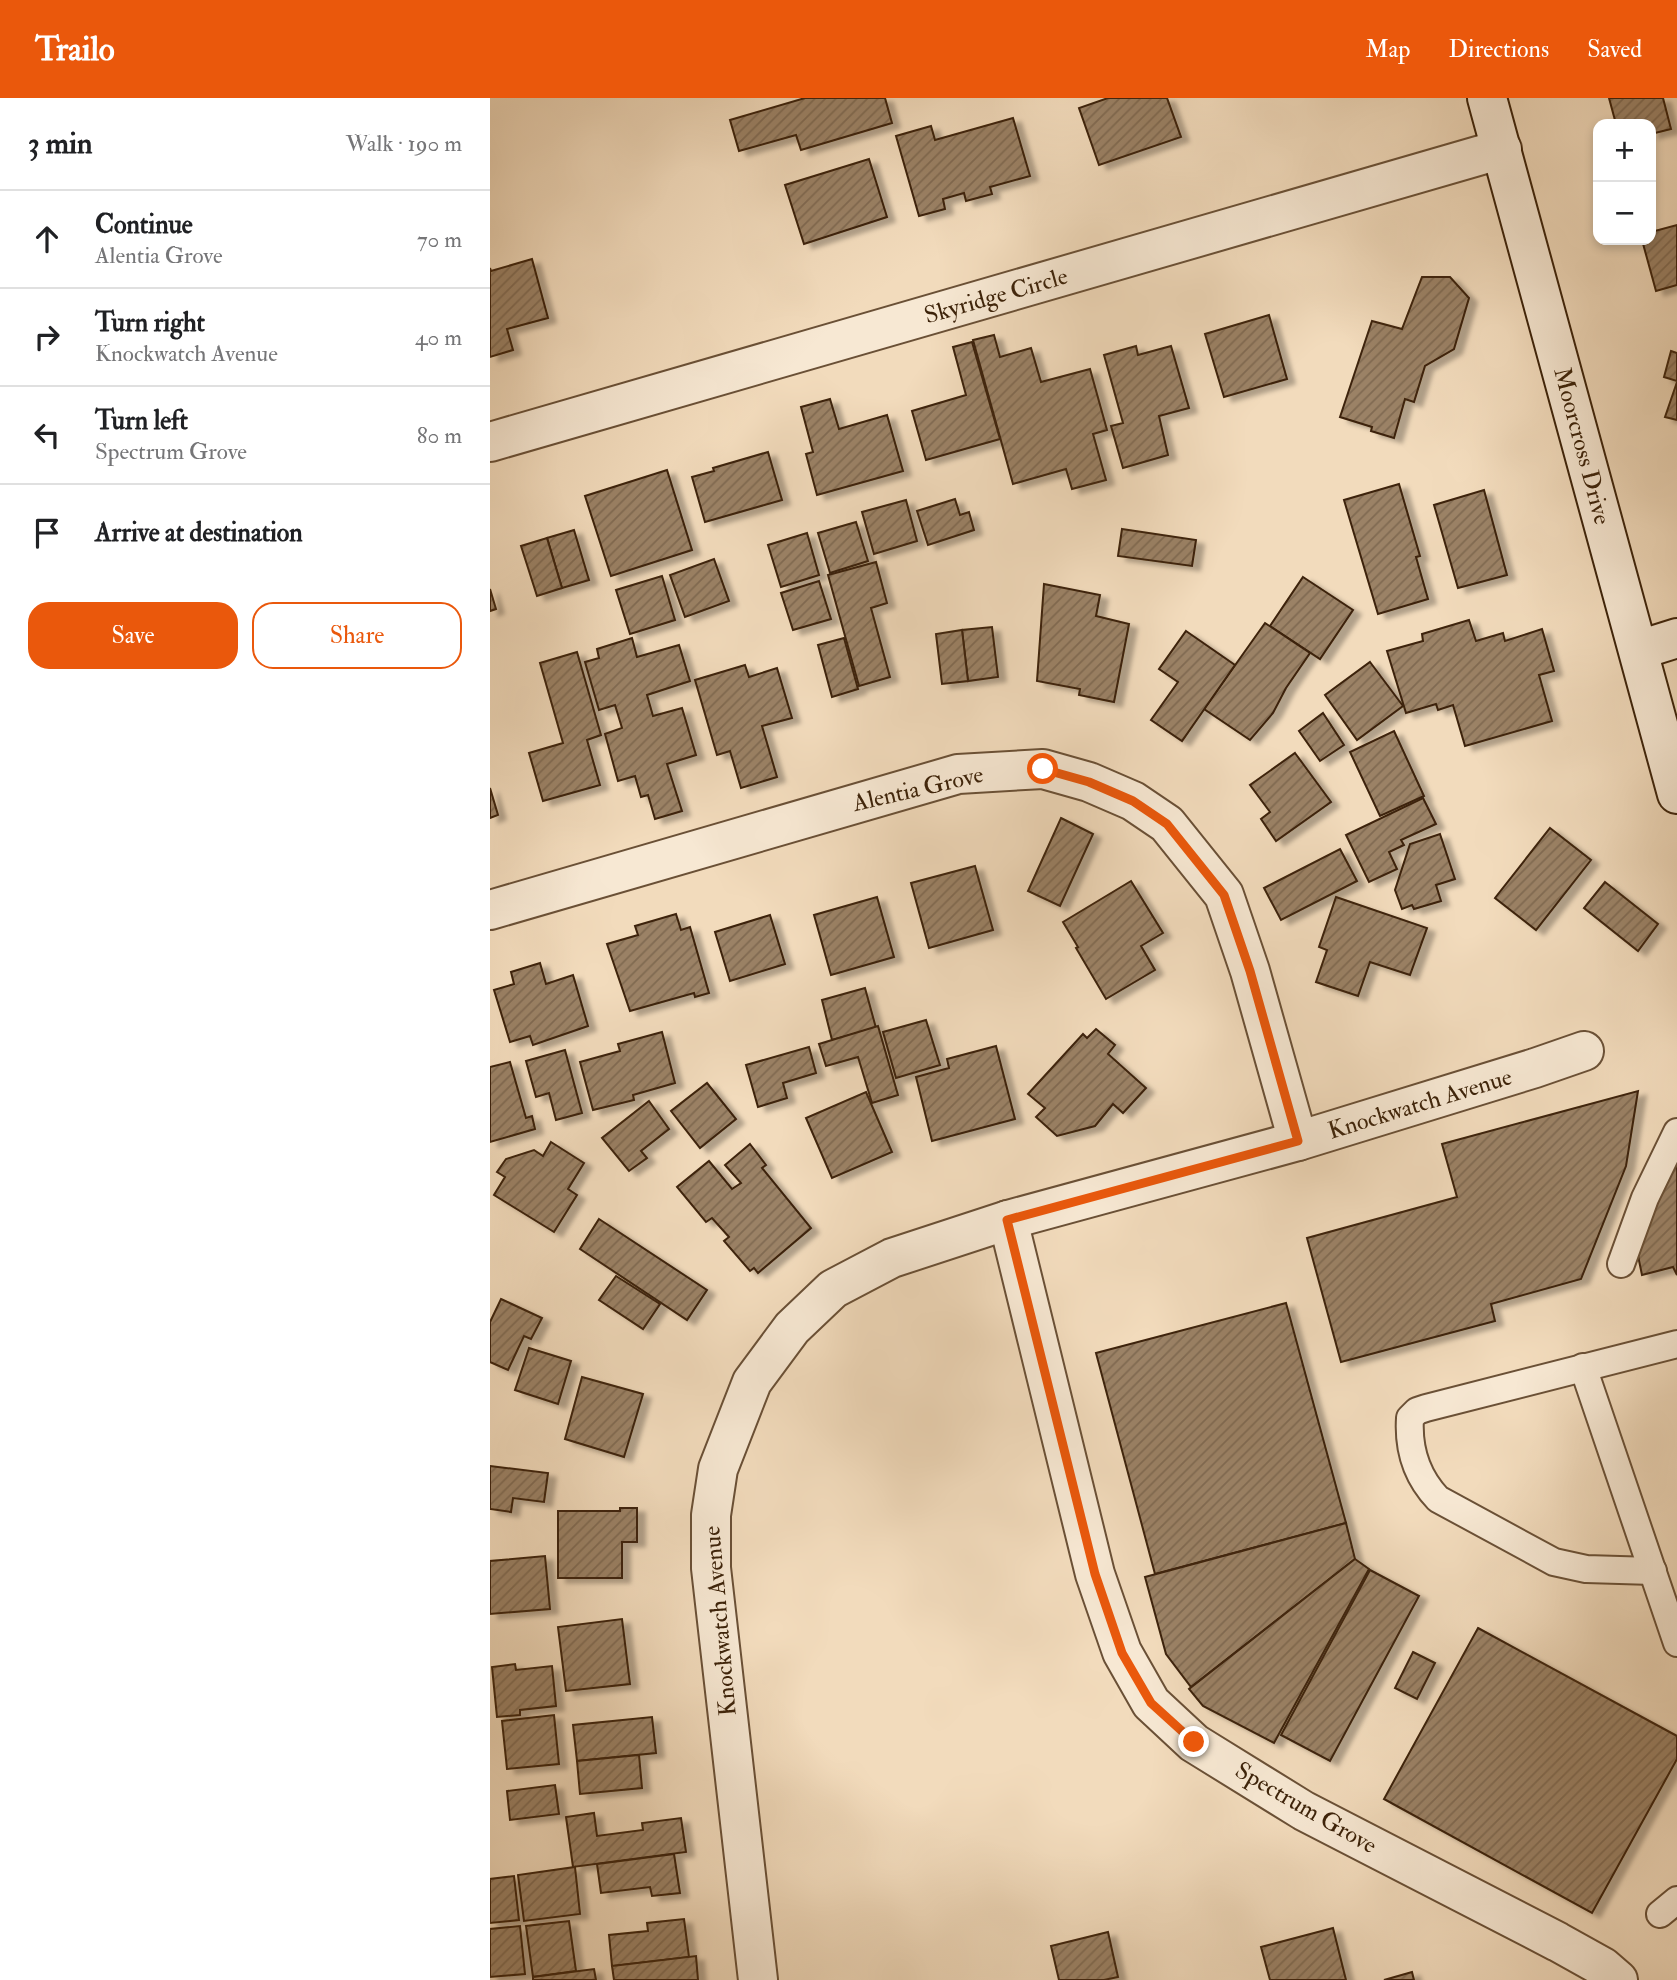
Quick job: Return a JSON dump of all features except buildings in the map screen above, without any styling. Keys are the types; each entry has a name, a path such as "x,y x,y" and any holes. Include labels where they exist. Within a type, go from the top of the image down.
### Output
{"street":[{"name":"Moorcross Drive","path":"1487,98 1677,794"},
{"name":"Skyridge Circle","path":"490,442 1502,149"},
{"path":"1639,650 1677,638"},
{"name":"Alentia Grove","path":"490,910 958,774 1043,769 1089,782 1133,801 1167,824 1224,895 1250,971 1298,1141"},
{"name":"Knockwatch Avenue","path":"758,1980 711,1568 711,1515 718,1469 752,1382 792,1328 833,1289 892,1258 1007,1220 1298,1141 1584,1051"},
{"name":"Spectrum Grove","path":"1007,1220 1095,1574 1122,1653 1151,1703 1194,1742 1304,1811 1558,1942 1603,1967 1618,1980"}],"lane":[{"path":"1621,1264 1644,1198 1677,1132"},
{"path":"1653,1571 1586,1569 1554,1562 1438,1499 1428,1489 1417,1470 1410,1418 1417,1411 1677,1344"},
{"path":"1583,1367 1677,1643"}],"route":[{"path":"1043,769 1089,782 1133,801 1167,824 1199,860 1224,895 1250,971 1298,1141 1007,1220 1095,1574 1122,1653 1151,1703 1194,1742"}]}
